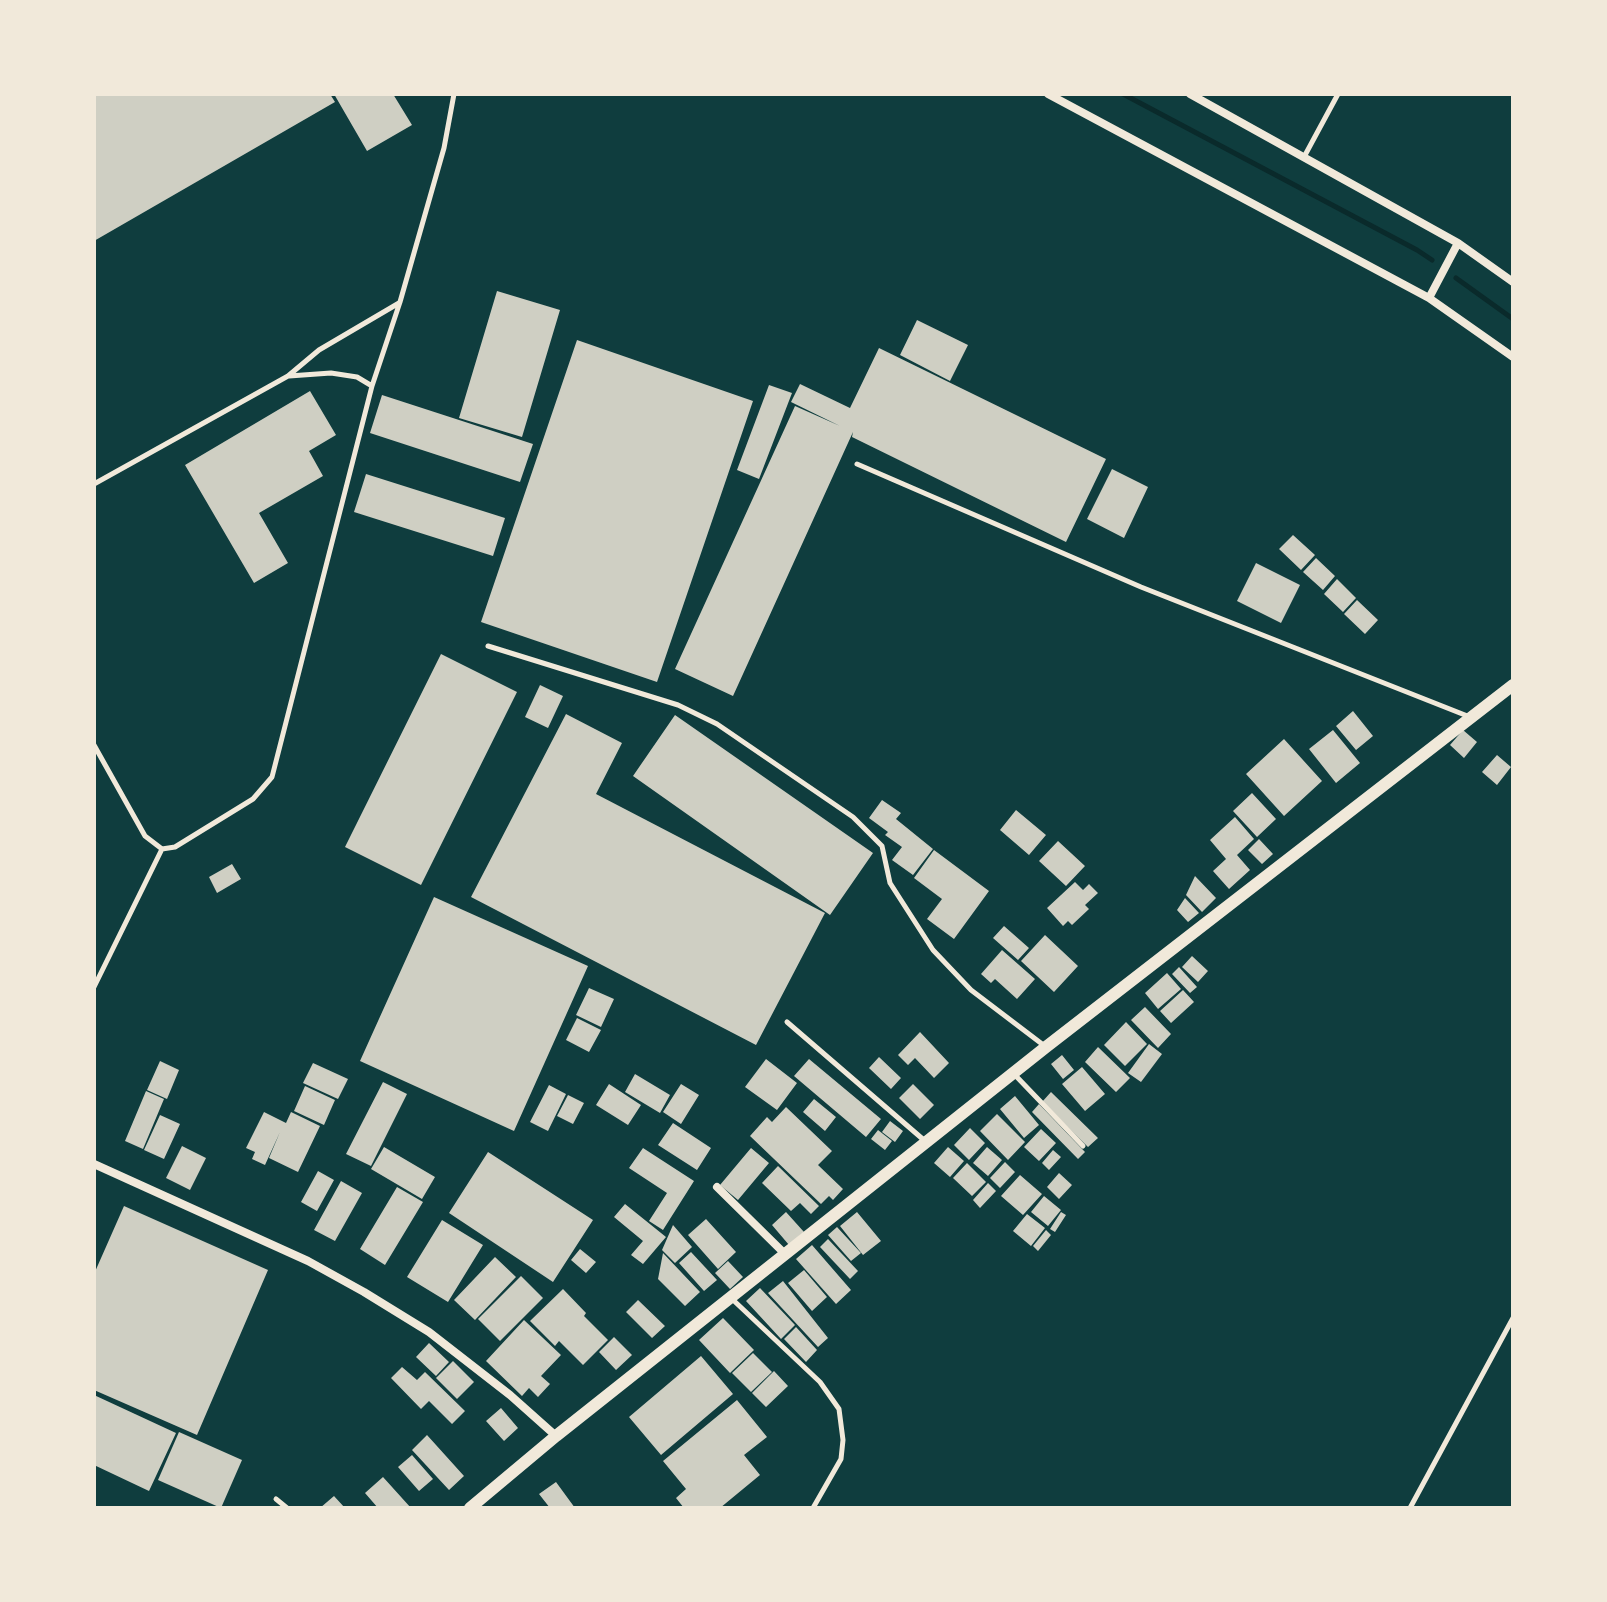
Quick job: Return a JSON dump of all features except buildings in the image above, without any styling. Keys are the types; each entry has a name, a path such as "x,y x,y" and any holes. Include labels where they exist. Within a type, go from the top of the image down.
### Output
{"street":[{"path":"1048,94 1429,298 1513,357"},
{"path":"1190,94 1458,243 1513,282"},
{"path":"1429,298 1458,243"},
{"path":"470,1508 556,1436 1013,1073 1513,685"},
{"path":"94,1164 308,1261 364,1292 429,1332 510,1395 556,1436"},
{"path":"717,1187 785,1254"}],"lane":[{"path":"94,745 145,836 162,849 175,847 253,799 272,777 372,386 400,302 444,148 454,94"},
{"path":"1304,158 1338,94"},
{"path":"94,484 288,376 319,350 400,302"},
{"path":"288,376 331,373 357,377 372,386"},
{"path":"857,464 1141,587 1470,717"},
{"path":"488,646 678,705 717,724 853,817 882,846 890,883 933,950 971,990 1046,1047"},
{"path":"94,987 162,849"},
{"path":"787,1022 926,1142"},
{"path":"1013,1073 1083,1146"},
{"path":"730,1297 820,1382 839,1409 843,1440 841,1459 813,1508"},
{"path":"1410,1508 1513,1318"},
{"path":"276,1499 287,1508"}],"waterway":[{"path":"1123,94 1432,260"},
{"path":"1456,278 1513,319"}]}
